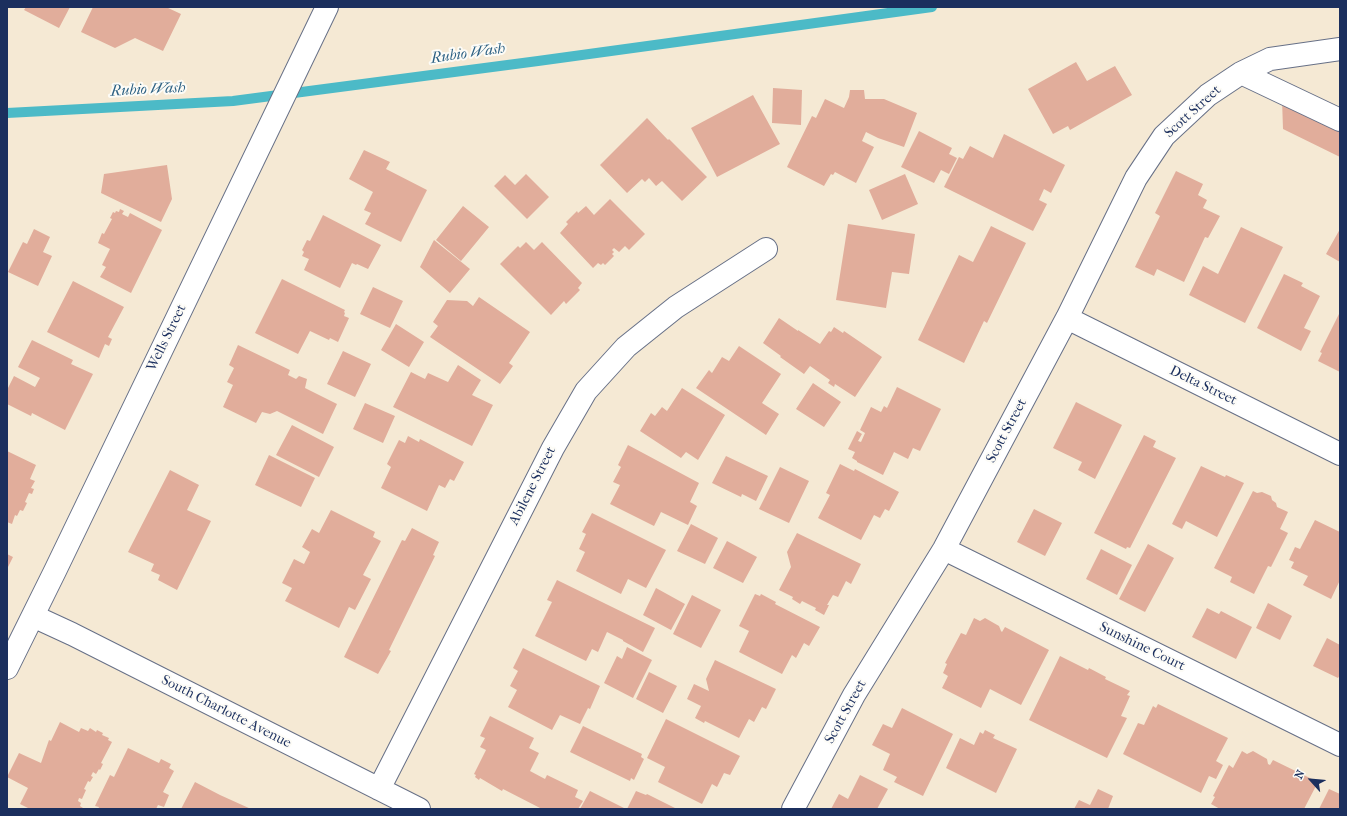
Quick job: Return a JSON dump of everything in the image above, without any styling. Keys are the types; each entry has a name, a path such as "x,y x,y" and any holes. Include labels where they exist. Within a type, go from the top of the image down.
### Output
{"street":[{"name":"Wells Street","path":"7,668 259,145 306,51 320,9"},
{"name":"Scott Street","path":"793,809 854,695 944,549 1067,318 1136,178 1164,136 1208,95 1241,73 1270,59 1340,49"},
{"path":"1241,73 1340,120"},
{"name":"Abilene Street","path":"379,789 553,448 586,391 626,347 676,307 766,249"},
{"name":"Delta Street","path":"1067,318 1340,454"},
{"name":"Sunshine Court","path":"944,549 1340,745"},
{"name":"South Charlotte Avenue","path":"33,616 419,809"}],"building":[{"path":"26,7 70,7 59,28 24,10"},
{"path":"93,7 166,7 181,14 163,51 135,38 115,48 81,32"},
{"path":"1076,62 1087,81 1115,66 1132,95 1070,130 1068,126 1053,134 1028,89"},
{"path":"773,88 802,90 801,125 772,123"},
{"path":"850,90 864,90 865,99 884,99 917,113 904,147 866,132 862,141 874,147 856,183 835,172 833,175 831,174 824,186 787,167 812,116 816,118 825,99 844,108 849,97"},
{"path":"753,95 780,144 717,177 691,128"},
{"path":"1282,99 1340,128 1340,157 1283,129"},
{"path":"647,118 707,177 682,201 662,181 656,186 649,178 645,182 642,179 627,193 600,165"},
{"path":"919,131 952,148 949,154 957,158 949,174 941,170 934,183 901,167"},
{"path":"1004,134 1065,165 1051,193 1044,189 1039,200 1047,204 1033,231 944,187 959,157 963,159 970,146 993,158"},
{"path":"364,150 390,162 386,169 427,190 401,242 365,224 371,213 364,210 373,192 349,179"},
{"path":"167,165 172,199 161,222 101,193 104,174"},
{"path":"1176,171 1203,184 1198,195 1207,200 1203,208 1220,216 1208,238 1205,237 1184,282 1157,269 1154,276 1135,267 1160,216 1155,213"},
{"path":"526,174 549,197 527,219 494,186 505,175 515,185"},
{"path":"905,174 918,204 882,220 869,190"},
{"path":"610,199 645,234 629,250 625,246 619,252 614,248 612,250 614,252 612,254 614,256 605,265 603,263 601,265 598,263 593,268 560,233 568,224 566,222 577,211 578,213 586,206 594,215"},
{"path":"463,206 489,227 461,261 436,240"},
{"path":"120,209 124,211 122,214 128,217 130,213 162,230 131,293 100,277 106,267 102,265 110,249 98,243 102,233 104,234 112,219 110,218 113,212 119,212"},
{"path":"323,215 381,245 368,269 352,263 340,288 304,270 309,259 302,256 304,252 302,250 307,240 310,241"},
{"path":"848,224 915,234 909,274 892,272 886,308 836,300"},
{"path":"991,226 1026,243 987,323 984,321 964,363 918,340 959,255 973,262"},
{"path":"1241,227 1283,247 1245,323 1189,295 1203,266 1218,274"},
{"path":"34,229 50,237 43,252 52,256 38,286 8,272 23,242 27,244"},
{"path":"1340,229 1340,262 1326,254"},
{"path":"434,240 470,269 450,293 420,267"},
{"path":"526,242 534,250 542,242 582,283 578,288 580,290 566,304 564,301 551,315 500,264 518,246 520,248"},
{"path":"1284,274 1303,283 1301,286 1320,296 1304,328 1311,331 1301,351 1257,328"},
{"path":"282,279 345,310 344,316 349,318 338,342 330,338 329,340 310,331 298,354 255,333"},
{"path":"73,281 124,307 108,337 112,339 109,346 105,344 99,358 47,332"},
{"path":"373,287 403,301 390,328 360,314"},
{"path":"479,297 530,332 509,363 513,366 500,384 430,337 438,326 433,322 447,300 467,301 473,306"},
{"path":"1340,312 1340,372 1318,361 1322,353 1320,352"},
{"path":"779,318 820,344 829,331 831,332 834,327 843,333 844,331 882,357 855,397 835,384 834,387 828,383 830,380 810,366 804,374 763,343"},
{"path":"396,324 424,342 409,367 381,350"},
{"path":"32,340 73,360 71,364 93,374 65,430 32,413 31,416 7,404 7,390 14,376 35,387 40,378 18,367"},
{"path":"238,345 290,370 288,375 296,379 299,376 307,379 305,388 337,404 323,434 277,411 270,414 262,412 256,423 223,407 233,385 227,382 234,368 229,365"},
{"path":"739,346 781,374 762,403 779,414 766,435 696,388 709,370 712,373 722,357 729,361"},
{"path":"343,351 371,364 355,397 327,384"},
{"path":"458,365 481,380 472,395 493,405 472,446 393,407 411,372 425,379 428,373 448,382"},
{"path":"813,383 841,402 824,427 796,409"},
{"path":"897,387 941,409 920,451 913,448 908,459 894,452 883,475 857,462 852,458 855,452 848,449 857,431 862,434 858,441 861,442 865,433 860,430 871,407 881,412 884,406 887,408"},
{"path":"682,388 725,415 698,460 686,452 681,458 640,431 651,413 655,416 662,407 667,411"},
{"path":"1076,402 1122,425 1095,479 1078,470 1082,462 1053,448"},
{"path":"365,403 395,416 383,443 353,429"},
{"path":"292,425 334,447 319,477 276,455"},
{"path":"1144,435 1156,441 1153,447 1176,458 1130,548 1127,547 1126,549 1094,533"},
{"path":"408,436 419,442 420,439 464,462 454,481 450,479 445,488 439,485 427,511 381,488 391,467 387,464 399,440 405,443"},
{"path":"628,445 699,483 690,502 697,506 688,525 661,512 654,526 610,504 620,485 613,482 621,467 618,465"},
{"path":"7,451 36,465 30,479 35,481 31,488 34,489 32,494 29,493 25,502 27,503 23,511 20,510 17,516 15,515 12,524 7,522"},
{"path":"269,455 315,478 301,507 255,485"},
{"path":"726,456 768,476 756,501 742,494 741,497 712,483"},
{"path":"840,464 854,471 855,469 899,492 889,511 885,509 880,518 874,515 861,540 818,518 830,495 826,493"},
{"path":"1201,466 1225,477 1226,475 1244,483 1217,537 1186,521 1182,529 1172,524"},
{"path":"780,467 809,481 789,523 759,509"},
{"path":"170,470 199,485 187,510 211,521 177,590 158,580 160,575 151,571 154,564 128,552"},
{"path":"1253,491 1257,493 1262,492 1271,496 1277,507 1288,512 1280,529 1288,533 1271,567 1268,566 1254,594 1230,582 1232,577 1214,568"},
{"path":"1034,509 1062,523 1045,556 1017,542"},
{"path":"331,510 375,532 373,537 381,541 363,575 371,579 355,610 349,607 339,628 285,601 292,588 282,583 294,559 304,564 310,552 302,547 312,529 319,533"},
{"path":"592,513 666,550 646,588 628,579 621,594 576,571 585,552 579,549 586,534 582,532"},
{"path":"1315,520 1340,532 1340,580 1331,599 1303,585 1308,576 1291,568 1294,562 1289,560 1295,547 1300,549"},
{"path":"691,524 718,538 705,564 677,551"},
{"path":"412,528 439,542 433,555 435,556 389,650 391,651 378,674 344,657 402,540 405,541"},
{"path":"797,533 861,564 851,584 846,581 838,597 833,595 827,605 829,605 824,615 815,610 816,608 802,601 800,604 792,599 793,597 779,590 791,567 787,552"},
{"path":"727,541 757,557 743,583 713,568"},
{"path":"1148,544 1174,558 1145,612 1119,599"},
{"path":"1101,549 1132,565 1117,595 1086,579"},
{"path":"7,554 13,557 7,569"},
{"path":"557,580 655,628 643,652 607,632 598,652 592,649 586,661 535,636 552,602 547,600"},
{"path":"656,588 685,604 671,630 643,615"},
{"path":"755,594 760,596 761,594 776,602 775,604 820,627 809,646 804,643 796,658 792,655 782,674 739,652 749,631 739,626"},
{"path":"692,595 721,610 701,648 673,634"},
{"path":"1268,603 1292,616 1280,640 1256,628"},
{"path":"1207,608 1219,614 1221,611 1252,627 1236,659 1192,637"},
{"path":"974,618 980,621 985,618 999,626 1002,632 1005,627 1049,650 1021,705 990,689 981,708 942,688 948,676 943,673 947,664 945,663 961,633 966,635"},
{"path":"1327,638 1340,645 1340,675 1338,678 1313,666"},
{"path":"627,647 652,660 633,698 604,683 617,656 622,659"},
{"path":"523,648 600,686 590,709 588,708 580,724 560,715 552,730 508,707 517,690 510,686 518,671 513,668"},
{"path":"1060,656 1088,670 1089,668 1106,677 1105,679 1130,691 1127,695 1130,696 1121,716 1127,718 1107,758 1029,720"},
{"path":"715,660 776,689 766,709 762,707 754,722 749,719 739,738 705,721 704,723 695,718 701,706 687,699 694,684 709,691 706,679"},
{"path":"649,672 677,686 663,713 636,699"},
{"path":"1158,704 1228,738 1216,761 1223,765 1216,779 1209,776 1201,793 1123,754 1138,723 1144,725 1153,706 1156,708"},
{"path":"902,708 953,734 923,796 894,782 897,777 883,770 890,754 872,745 883,724 892,728"},
{"path":"490,716 534,738 529,748 539,753 530,771 545,779 547,775 578,790 575,797 583,801 578,809 542,809 503,789 502,791 480,778 479,780 475,777 476,775 474,774 486,750 480,747 485,738 480,736"},
{"path":"666,719 740,756 730,775 724,773 717,787 712,784 702,804 658,782 665,767 647,758"},
{"path":"60,722 79,732 81,728 88,731 90,728 96,732 97,730 103,733 102,735 109,738 108,740 112,742 101,763 103,764 100,770 99,769 96,774 93,772 91,776 93,777 90,782 88,781 84,789 86,790 82,799 79,798 78,801 81,803 80,806 83,809 30,809 20,804 28,788 7,777 19,753 41,763 49,740 51,741"},
{"path":"583,726 642,754 641,757 644,759 634,780 631,778 630,781 570,752"},
{"path":"985,730 995,735 993,738 1017,749 996,793 946,768 960,738 974,745 980,732 983,734"},
{"path":"128,748 159,763 161,759 171,764 169,768 174,771 163,792 169,795 164,807 158,805 156,809 98,809 99,807 95,806 110,775 114,777"},
{"path":"1242,751 1247,754 1253,751 1267,759 1268,764 1270,765 1273,760 1318,782 1304,809 1220,809 1211,804 1215,797 1213,796 1229,765 1233,768"},
{"path":"860,775 888,789 877,809 831,809 839,794 848,799"},
{"path":"195,782 220,795 251,809 181,809"},
{"path":"1098,789 1113,796 1108,809 1074,809 1079,800 1090,805"},
{"path":"1329,789 1340,794 1340,809 1319,809"},
{"path":"590,791 626,809 580,809"},
{"path":"636,791 646,795 647,794 677,809 627,809"}],"waterway":[{"name":"Rubio Wash","path":"7,113 233,101 932,7"}]}
